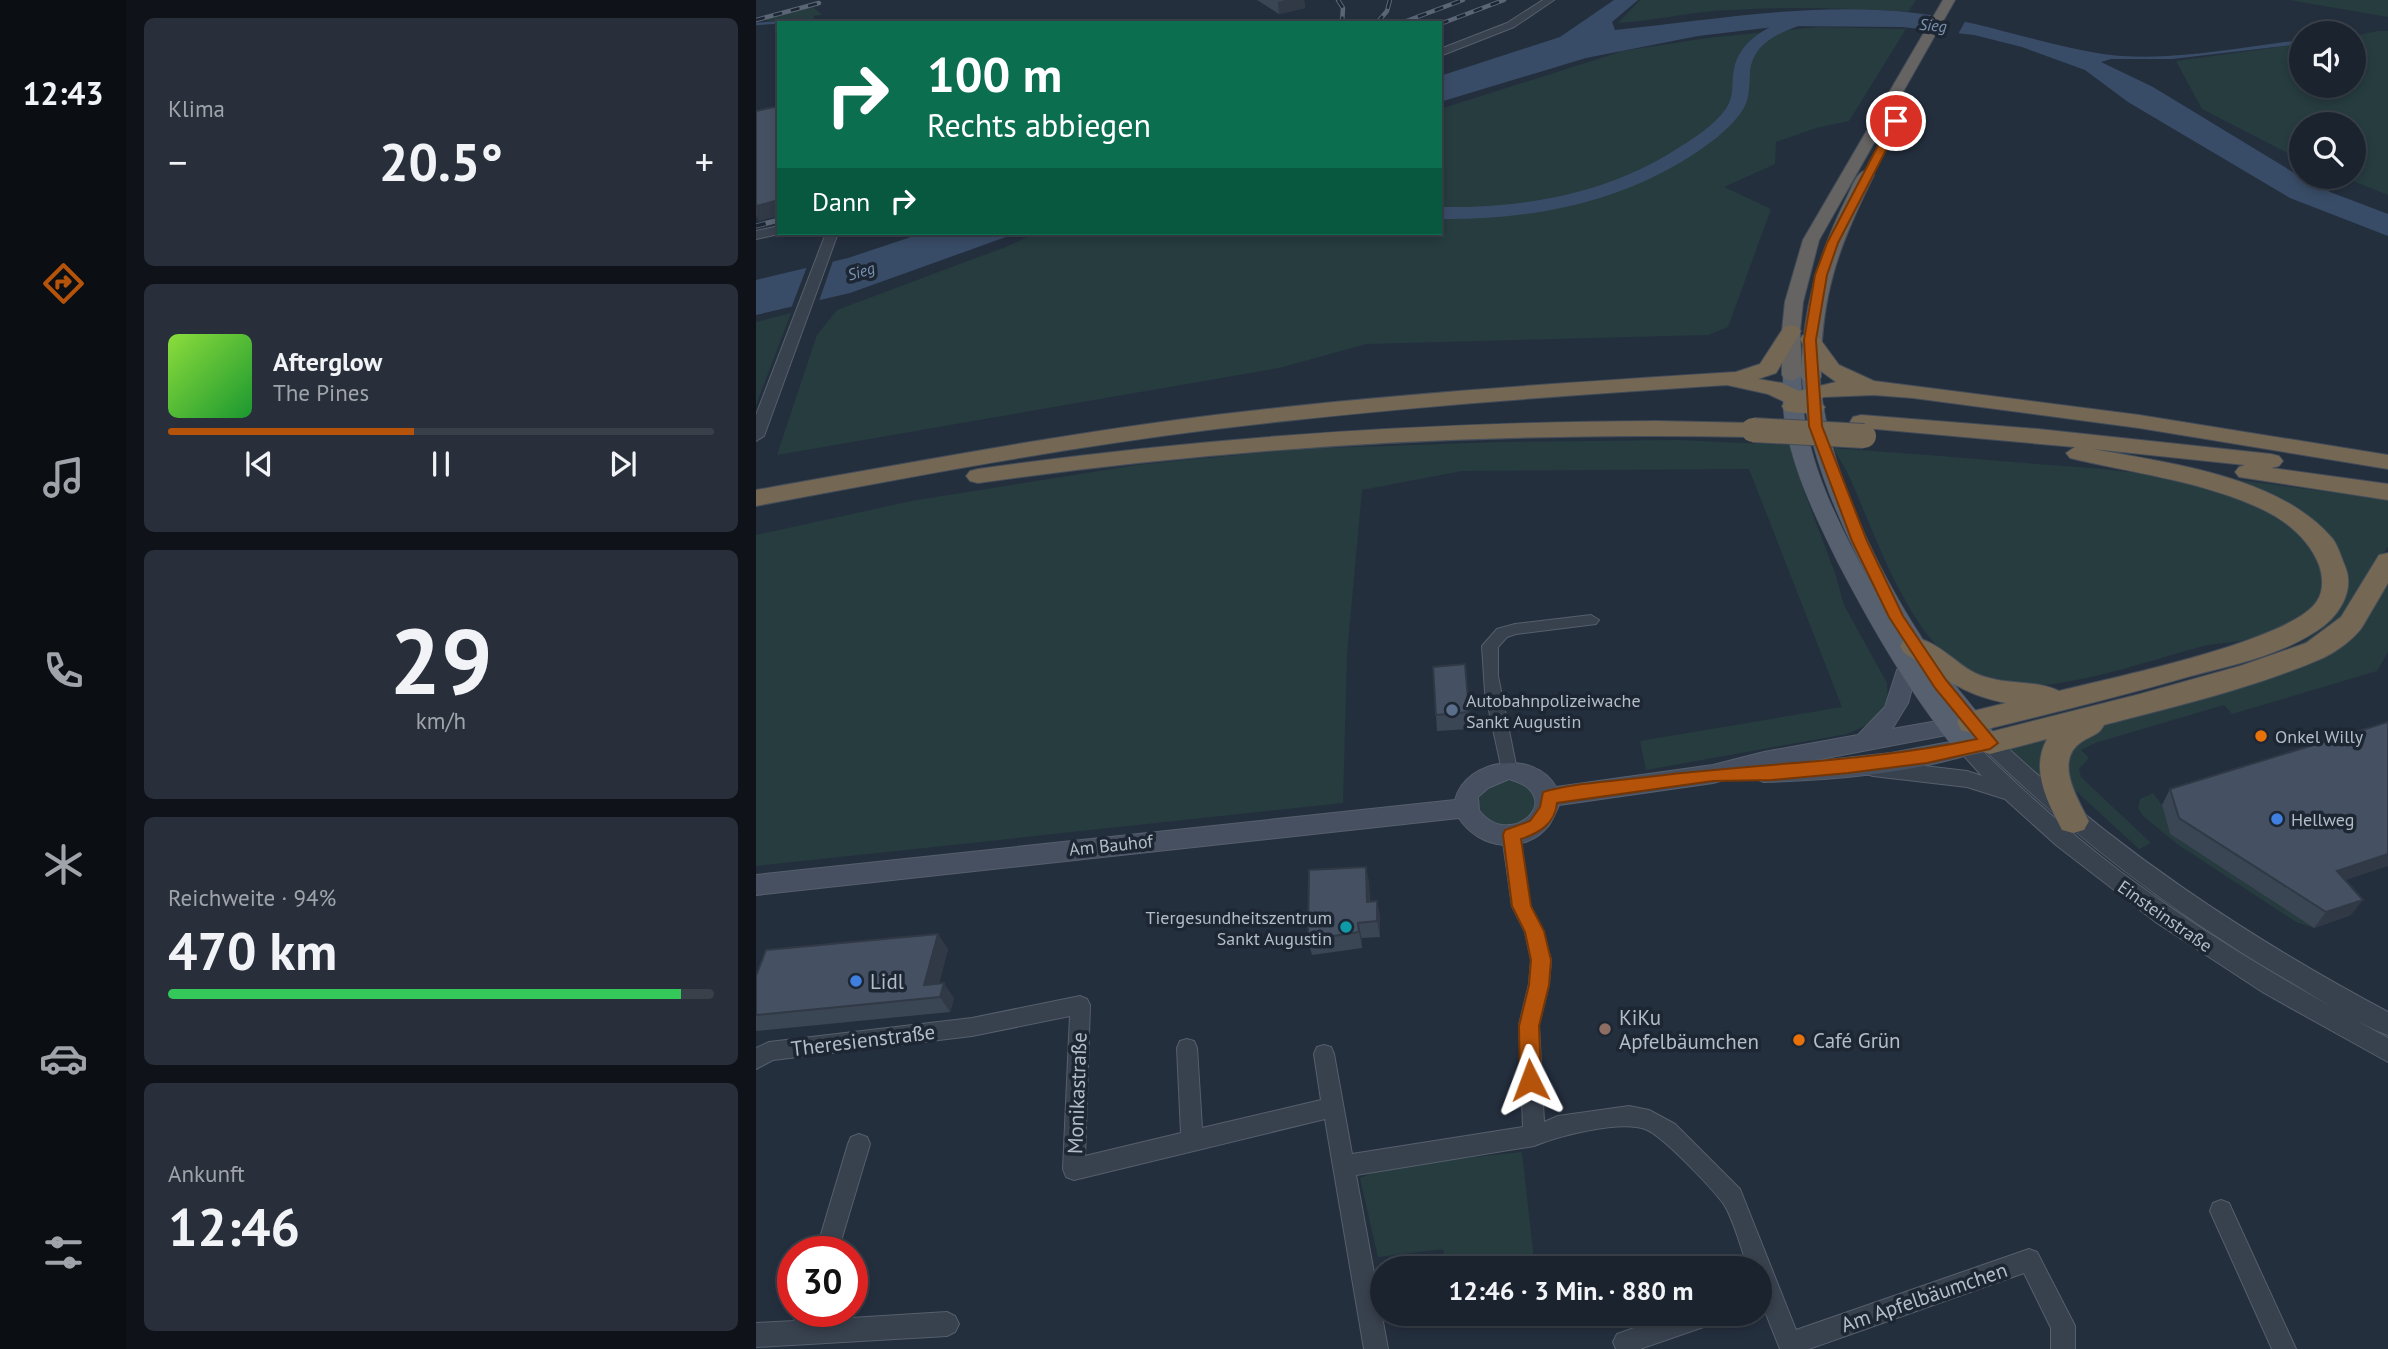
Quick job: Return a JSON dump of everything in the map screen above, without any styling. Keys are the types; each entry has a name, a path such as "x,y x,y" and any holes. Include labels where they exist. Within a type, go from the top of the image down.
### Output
{"highway":[{"path":"1896,121 1954,4"},
{"path":"768,504 889,474 1052,444 1254,418 1486,394 1739,378 1768,369 1800,335 1815,301 1832,243 1876,142 1954,4"},
{"path":"1800,335 1828,369 1839,377 1891,390"},
{"path":"1800,335 1802,393"},
{"path":"1719,380 1802,393 1835,389 1891,390 2023,405 2281,443 2388,462"},
{"path":"889,474 1198,435 1490,416 1752,424 2092,441 2240,457 2388,478"},
{"path":"768,504 1030,468 1287,441 1487,429 1752,424"},
{"path":"1863,429 2240,471 2388,492"},
{"path":"1969,735 2072,698 2235,655 2283,639 2323,614 2332,602 2336,584 2328,552 2314,535 2281,510 2262,500 2202,479 2078,453"},
{"path":"1969,735 2140,705 2281,663 2328,643 2351,624 2388,561"},
{"path":"1911,658 1981,687 2023,695 2072,698"},
{"path":"2073,821 2054,782 2052,770 2055,750 2077,729 2140,705"}],"main road":[{"path":"1802,393 1859,541 1911,658 1969,735"},
{"path":"1863,744 1888,723 1899,705 1911,658"},
{"path":"1549,797 1713,774 1765,761 1863,744 1969,735"},
{"path":"1713,774 1772,773 1927,756 1969,735"},
{"path":"1509,770 1531,775 1539,781 1549,797 1549,808 1536,826 1511,835 1487,832 1470,817 1466,808 1467,797 1473,786 1482,778 1509,770"},
{"name":"Am Bauhof","path":"756,885 1466,808"}],"street":[{"path":"1442,52 1479,40 1526,17 1549,0"},
{"path":"756,234 777,230"},
{"path":"756,436 831,235"},
{"path":"1509,770 1500,731 1490,646 1502,633 1515,629 1591,620"},
{"name":"Einsteinstraße","path":"1969,735 2010,792 2099,869 2163,917 2289,996 2388,1051"},
{"name":"Einsteinstraße","path":"1969,735 2073,821 2180,901 2234,936 2388,1024"},
{"path":"1848,766 1956,777 2010,792"},
{"path":"1511,835 1521,906 1534,931 1541,960 1539,985 1529,1026 1534,1136"},
{"path":"756,876 778,875 803,879"},
{"name":"Monikastraße","path":"972,1027 1080,1005 1074,1169 1333,1107"},
{"name":"Theresienstraße","path":"756,1060 769,1051 972,1027"},
{"path":"1187,1048 1192,1142"},
{"path":"1324,1054 1376,1349"},
{"name":"Am Apfelbäumchen","path":"1344,1166 1534,1136 1558,1126 1629,1116 1649,1120 1668,1131 1732,1197 1755,1256"},
{"path":"831,1236 859,1144"},
{"path":"2221,1211 2284,1349"},
{"name":"Am Apfelbäumchen","path":"1772,1310 1791,1347 2029,1260 2063,1326 2063,1349"},
{"path":"868,1322 947,1324"},
{"path":"1625,1342 1674,1326"},
{"path":"756,1335 784,1327"}],"green space":[{"path":"1640,0 1916,0 1908,12 1763,8 1618,23"},
{"path":"2289,0 2388,0 2388,17"},
{"path":"812,6 822,15 814,16 813,20 768,21 766,18"},
{"path":"1819,27 1906,29 1849,121 1816,128 1776,142 1775,164 1724,187 1771,209 1728,327 1708,335 1366,344 1279,368 777,455 817,335 837,310 1032,235 1442,235 1442,108 1623,51 1707,38"},
{"path":"2388,31 2388,195 2366,186 2366,112 2289,112 2289,154 2202,109 2176,61 2289,46 2289,98 2366,98 2366,34"},
{"path":"791,313 756,405 756,322"},
{"path":"1676,440 1792,445 1804,491 1835,573 1844,605 1887,683 1888,700 1875,721 1847,734 1646,770 1640,741 1842,707 1749,469 1462,471 1362,490 1347,654 1343,803 756,866 756,535 911,501 1136,465 1300,449 1500,442"},
{"path":"1833,448 2122,471 2207,488 2241,499 2289,525 2313,551 2321,567 2321,593 2316,604 2299,618 2248,639 2204,646 2073,681 2030,686 1989,680 1954,662 1933,641 1915,616 1898,587"},
{"path":"2217,477 2388,500 2388,547 2347,612 2313,643 2291,649 2321,629 2334,612 2337,589 2336,555"},
{"path":"2388,580 2388,652 2377,671 2232,714 2224,705 2095,743 2081,750 2089,758 2079,769 2081,777 2151,843 2139,849 2064,780 2063,757 2093,729 2294,669"},
{"path":"2052,736 2043,782 2008,747"},
{"path":"1514,780 1529,788 1536,798 1535,807 1529,816 1519,822 1496,824 1485,816 1480,808 1481,796 1492,786"},
{"path":"2153,793 2162,805 2170,834 2314,928 2296,922 2177,844 2143,816 2138,808 2140,799"},
{"path":"1522,1152 1534,1256 1445,1256 1443,1249 1378,1256 1360,1178 1390,1166"}],"water":[{"name":"Sieg","path":"1614,0 1638,0 1612,22 1615,30 1765,13 1840,9 1937,16 2117,56 2196,54 2289,42 2289,45 2172,59 2111,59 2101,62 2153,87 2289,170 2289,189 2324,189 2388,214 2388,236 2290,198 2128,102 2085,70 2022,47 1974,35 1902,27 1782,26 1698,36 1586,58 1442,101 1442,75 1560,37"},
{"name":"Sieg","path":"917,235 1011,235 850,293 756,315 756,280 848,258"}],"pier":[{"path":"1933,12 1967,18 1957,36 1921,32"},
{"path":"834,258 818,304 790,311 808,264"}],"building":[{"path":"777,106 777,201 756,206 756,111"},
{"name":"Autobahnpolizeiwache Sankt Augustin","path":"1465,664 1469,712 1436,715 1433,667"},
{"name":"Hellweg","path":"2388,722 2388,854 2337,871 2363,900 2326,912 2179,818 2170,789"},
{"name":"Tiergesundheitszentrum Sankt Augustin","path":"1366,867 1367,902 1377,901 1377,921 1358,923 1359,932 1308,940 1309,870"},
{"name":"Lidl","path":"938,934 924,985 944,983 940,997 756,1015 756,976 766,950"}],"waterway":[{"path":"1442,213 1501,212 1560,203 1617,186 1672,160 1713,132 1734,110 1740,95 1745,58 1751,49 1775,30 1806,19"},
{"path":"756,24 777,22"}],"railway":[{"path":"1338,0 1343,8 1342,21"},
{"path":"1379,21 1387,11 1390,0"},
{"path":"1406,21 1463,0"},
{"path":"1442,23 1504,0"},
{"path":"756,20 819,3"},
{"path":"756,226 777,221"}],"place":[{"name":"Autobahnpolizeiwache Sankt Augustin","path":"1452,710"},
{"name":"Onkel Willy","path":"2261,736"},
{"name":"Hellweg","path":"2277,819"},
{"name":"Tiergesundheitszentrum Sankt Augustin","path":"1346,927"},
{"name":"Lidl","path":"856,981"},
{"name":"KiKu Apfelbäumchen","path":"1605,1029"},
{"name":"Café Grün","path":"1799,1040"}],"route":[{"path":"1530,1080 1529,1026 1539,985 1541,960 1534,931 1521,906 1511,835 1536,826 1549,808 1549,797 1713,774 1772,773 1848,766 1927,756 1990,743 1941,684 1896,617 1859,541 1816,426 1810,340 1821,275 1832,243 1896,121"}]}
